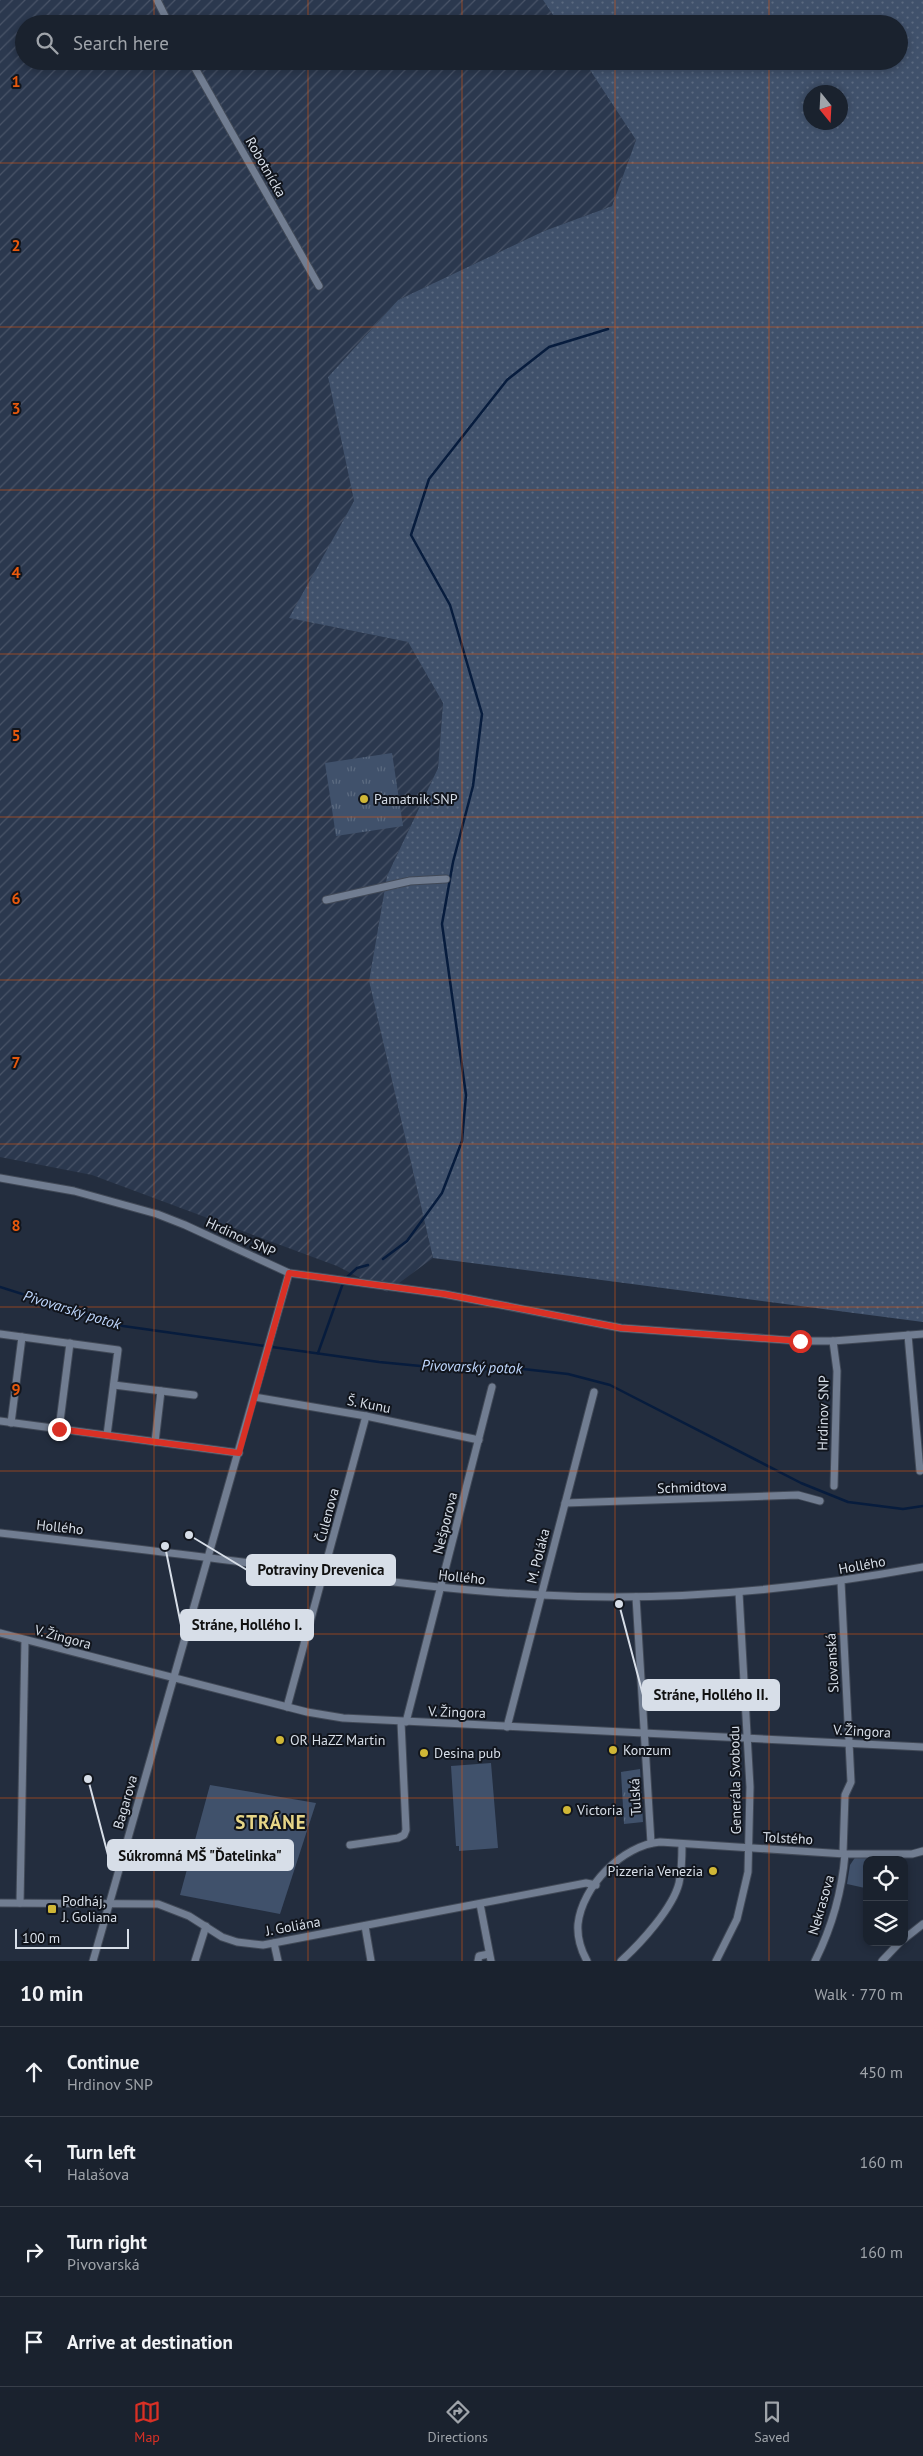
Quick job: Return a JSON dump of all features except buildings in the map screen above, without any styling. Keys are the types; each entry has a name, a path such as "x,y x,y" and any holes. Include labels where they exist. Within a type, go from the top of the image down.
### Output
{"street":[{"path":"157,0 164,15"},
{"name":"Robotnícka","path":"196,70 319,286"},
{"path":"326,900 410,881 446,879"},
{"name":"Hrdinov SNP","path":"0,1178 74,1191 157,1214 289,1273 502,1304 621,1328 760,1339 833,1340 923,1334"},
{"name":"Bagarova","path":"93,1961 289,1273"},
{"path":"0,1334 118,1350 107,1436"},
{"path":"908,1335 920,1471"},
{"path":"11,1423 22,1337"},
{"name":"Hrdinov SNP","path":"833,1340 837,1371 834,1486"},
{"path":"59,1429 70,1343"},
{"path":"114,1385 194,1395"},
{"name":"Nešporova","path":"350,1845 398,1838 404,1835 406,1830 404,1722 441,1588 492,1387"},
{"path":"155,1442 161,1391"},
{"name":"M. Poláka","path":"507,1726 594,1392"},
{"name":"Š. Kunu","path":"254,1397 366,1416 479,1440"},
{"name":"Čulenova","path":"287,1707 366,1416"},
{"path":"0,1421 239,1453"},
{"name":"Schmidtova","path":"565,1502 798,1495 820,1501"},
{"name":"Hollého","path":"0,1533 208,1557 441,1588 541,1595 636,1597 739,1593 841,1582 923,1567"},
{"name":"Slovanská","path":"841,1582 849,1743"},
{"name":"Generála Svobodu","path":"716,1961 728,1940 742,1905 747,1880 749,1849 747,1738 739,1593"},
{"name":"Tulská","path":"636,1597 651,1843"},
{"name":"V. Žingora","path":"0,1633 287,1707 334,1717 923,1747"},
{"path":"20,1903 25,1640"},
{"name":"Nekrasova","path":"815,1961 837,1903 844,1853 845,1795 851,1782 849,1743"},
{"path":"586,1961 580,1946 578,1924 587,1899 611,1865 632,1849 651,1843"},
{"name":"Tolstého","path":"651,1843 844,1853 912,1854 923,1851"},
{"path":"621,1961 637,1947 671,1901 679,1885 682,1844"},
{"name":"J. Goliána","path":"0,1903 158,1904 176,1909 222,1937 252,1945 274,1943 586,1883 596,1885"},
{"path":"478,1961 479,1956 490,1958 480,1904"},
{"path":"908,1936 923,1924"},
{"path":"195,1961 206,1926"},
{"path":"365,1926 372,1961"},
{"path":"274,1943 278,1961"},
{"path":"882,1961 896,1946"},
{"path":"888,1954 892,1961"}],"shaded area":[{"path":"0,0 543,0 553,15 15,15 15,70 590,70 636,140 612,206 544,231 398,300 328,377 354,501 290,618 408,642 443,703 438,768 387,876 369,981 433,1258 387,1292 337,1266 92,1175 0,1157"}],"green space":[{"path":"543,0 923,0 923,1322 433,1258 369,981 387,876 438,768 443,703 408,642 289,618 354,501 328,377 398,300 544,231 612,206 636,140 590,70 908,70 908,15 553,15"},
{"path":"392,753 403,826 336,836 325,763"},
{"path":"491,1763 498,1848 459,1851 459,1846 456,1846 451,1766"},
{"path":"640,1769 643,1822 624,1824 621,1772"},
{"path":"210,1785 316,1803 280,1914 180,1895"},
{"path":"856,1856 863,1856 863,1888 847,1884 850,1865"}],"waterway":[{"path":"383,1259 407,1241 442,1193 462,1141 466,1095 442,924 453,862 473,786 482,714 450,605 411,535 429,479 507,380 549,347 608,329"},
{"path":"346,1278 357,1268 368,1265"},
{"path":"318,1353 343,1283"},
{"name":"Pivovarský potok","path":"0,1287 123,1326 379,1362 462,1370 514,1368 568,1374 610,1385 801,1483 848,1502 903,1509 923,1506"}],"place":[{"name":"Pamatnik SNP","path":"364,799"},
{"name":"Potraviny Drevenica","path":"189,1535"},
{"name":"Stráne, Hollého I.","path":"165,1546"},
{"name":"Stráne, Hollého II.","path":"619,1604"},
{"name":"OR HaZZ Martin","path":"280,1740"},
{"name":"Konzum","path":"613,1750"},
{"name":"Desina pub","path":"424,1753"},
{"name":"Súkromná MŠ \"Ďatelinka\"","path":"88,1779"},
{"name":"Victoria","path":"567,1810"},
{"name":"Pizzeria Venezia","path":"713,1871"},
{"name":"Podháj, J. Goliana","path":"52,1909"}],"district":[{"name":"STRÁNE","path":"271,1822"}],"route":[{"path":"59,1429 239,1453 289,1273 444,1294 621,1328 800,1341"}]}
